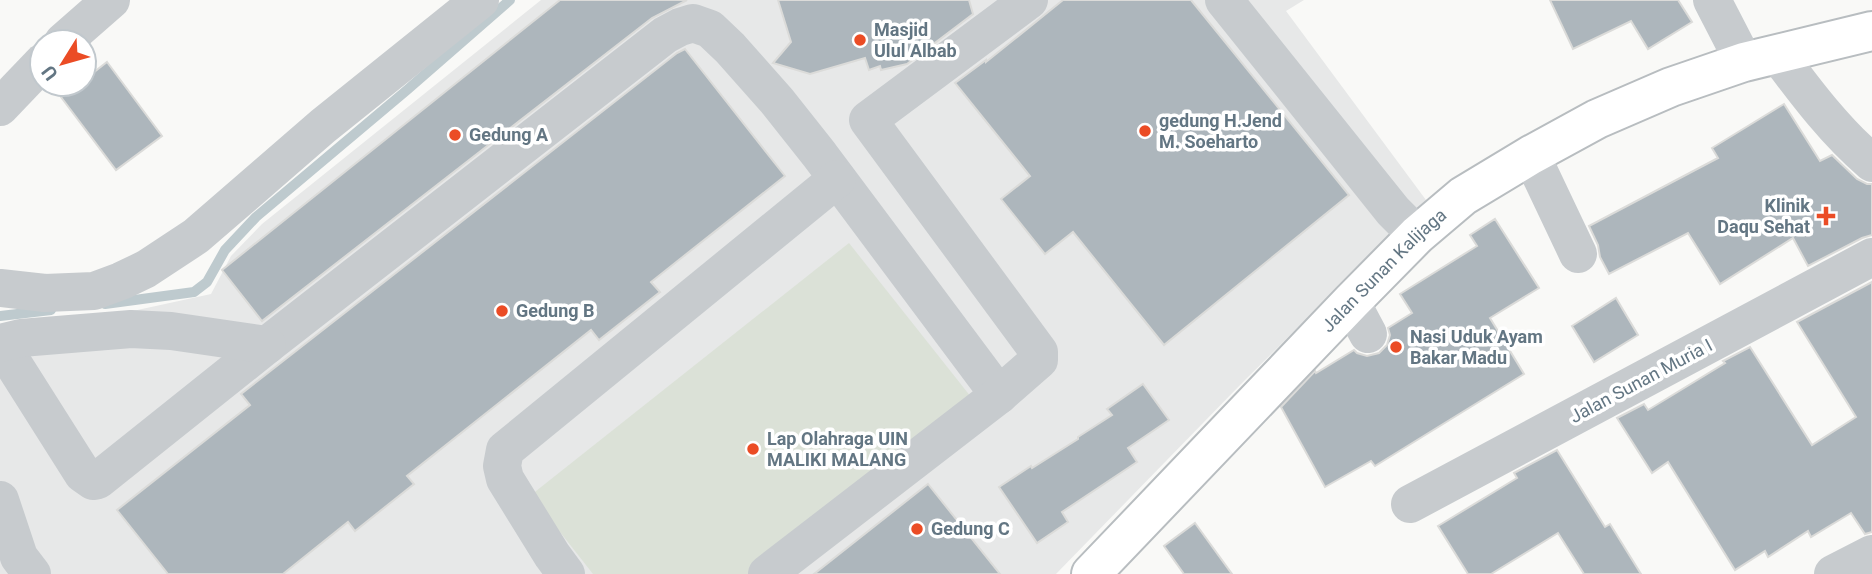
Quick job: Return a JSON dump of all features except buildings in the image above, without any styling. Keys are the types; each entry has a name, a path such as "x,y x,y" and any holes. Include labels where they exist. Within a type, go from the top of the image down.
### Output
{"main road":[{"name":"Jalan Sunan Kalijaga","path":"1091,574 1360,318 1417,235 1463,196 1597,119 1671,87 1761,59 1872,31"}],"street":[{"path":"79,28 111,0"},
{"path":"0,288 46,293 94,291 146,268 195,236 323,125 480,0"},
{"path":"549,568 505,479 502,466 505,450 828,166 867,120 1030,0"},
{"path":"1224,0 1393,211 1417,235"},
{"path":"1712,0 1761,59 1813,102 1851,145 1872,163"},
{"path":"267,345 171,331 131,329 20,338 0,343 83,474 93,481 103,478 267,345 665,35 693,23 710,29 746,66 828,166 999,395"},
{"path":"0,107 28,78"},
{"path":"767,574 999,395 1039,360 1039,352 867,120"},
{"path":"1531,155 1578,254"},
{"name":"Jalan Sunan Muria I","path":"1410,504 1872,257"},
{"path":"0,500 17,568"},
{"path":"1833,574 1872,554"}],"shaded area":[{"path":"541,0 1304,0 1286,11 1426,200 1241,384 1056,574 0,574 0,330 119,314 211,294 231,256 262,224"},
{"name":"Lap Olahraga UIN MALIKI MALANG","path":"849,243 975,402 758,574 593,574 531,495"}],"waterway":[{"path":"105,304 194,292 207,282 225,250 256,217 510,0"},
{"path":"0,316 51,310"}],"place":[{"name":"Masjid Ulul Albab","path":"860,40"},
{"name":"gedung H.Jend M. Soeharto","path":"1145,131"},
{"name":"Gedung A","path":"455,135"},
{"name":"Klinik Daqu Sehat","path":"1826,216"},
{"name":"Gedung B","path":"502,311"},
{"name":"Nasi Uduk Ayam Bakar Madu","path":"1396,347"},
{"name":"Lap Olahraga UIN MALIKI MALANG","path":"753,449"},
{"name":"Gedung C","path":"917,529"}]}
